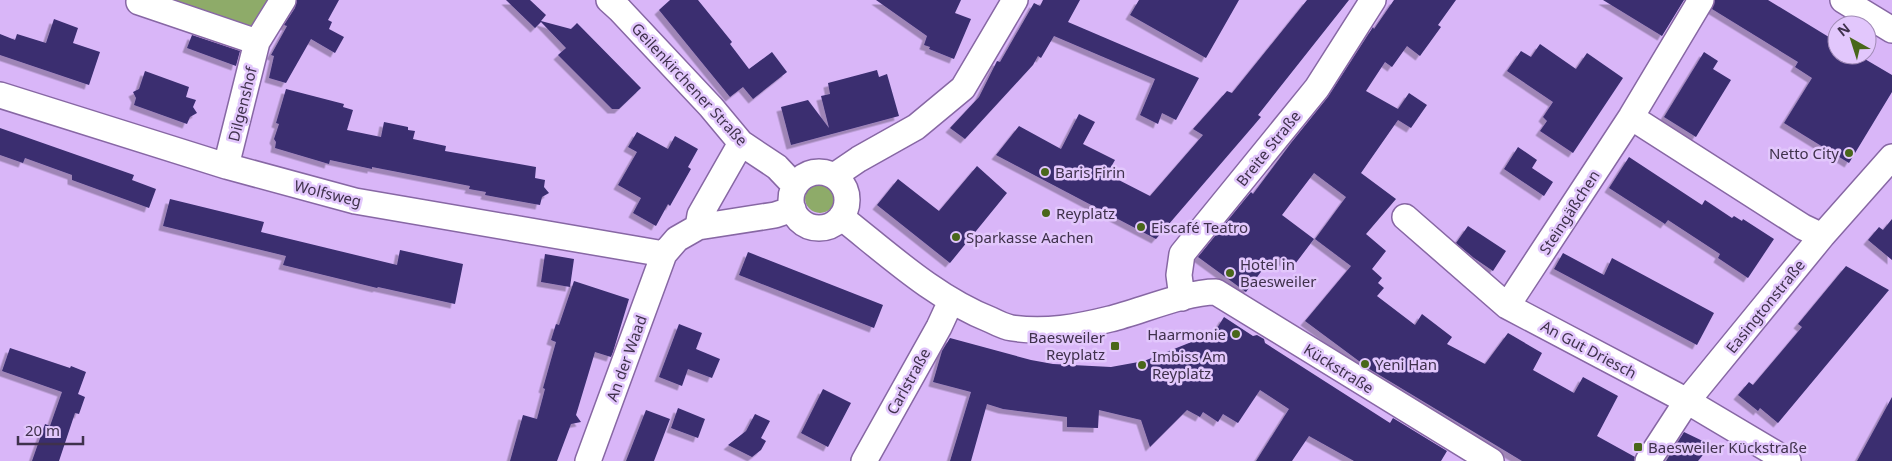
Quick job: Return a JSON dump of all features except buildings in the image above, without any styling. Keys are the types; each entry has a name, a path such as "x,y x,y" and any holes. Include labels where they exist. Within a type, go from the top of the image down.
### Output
{"street":[{"path":"140,0 139,2 258,42"},
{"name":"Dilgenshof","path":"226,166 258,42 283,0"},
{"name":"Geilenkirchener Straße","path":"609,0 685,79 741,144 776,167 794,197"},
{"path":"834,176 859,159 916,127 963,88 1015,0"},
{"name":"Breite Straße","path":"1182,298 1179,275 1182,254 1317,88 1374,0"},
{"name":"Steingäßchen","path":"1507,306 1631,117 1701,0"},
{"path":"1843,0 1892,30"},
{"name":"Wolfsweg","path":"0,95 226,166 355,201 664,254"},
{"path":"1631,117 1803,226 1822,236"},
{"path":"698,227 700,215 741,144"},
{"name":"Easingtonstraße","path":"1648,461 1687,401 1822,236 1892,158"},
{"path":"664,254 677,239 698,227 775,215 794,197 806,175 812,173 828,173 834,176 845,188 846,208 841,217 832,224 820,228 809,226 800,219 794,197"},
{"path":"841,217 910,272 951,301 973,313 1010,328 1042,330 1064,328 1110,319 1182,298"},
{"name":"An Gut Driesch","path":"1405,217 1507,306 1687,401 1788,461"},
{"name":"An der Waad","path":"588,461 664,254"},
{"name":"Kückstraße","path":"1182,298 1200,292 1216,292 1491,461"},
{"name":"Carlstraße","path":"864,461 939,327 951,301"}],"green space":[{"path":"157,0 273,0 255,32"},
{"path":"820,183 831,187 835,198 831,209 820,213 809,209 805,198 809,187"}],"place":[{"name":"Netto City","path":"1849,153"},
{"name":"Baris Firin","path":"1045,172"},
{"name":"Reyplatz","path":"1046,213"},
{"name":"Eiscafé Teatro","path":"1141,227"},
{"name":"Sparkasse Aachen","path":"956,237"},
{"name":"Hotel in Baesweiler","path":"1230,273"},
{"name":"Haarmonie","path":"1236,334"},
{"name":"Baesweiler Reyplatz","path":"1115,346"},
{"name":"Yeni Han","path":"1365,364"},
{"name":"Imbiss Am Reyplatz","path":"1142,365"},
{"name":"Baesweiler Kückstraße","path":"1638,447"}]}
